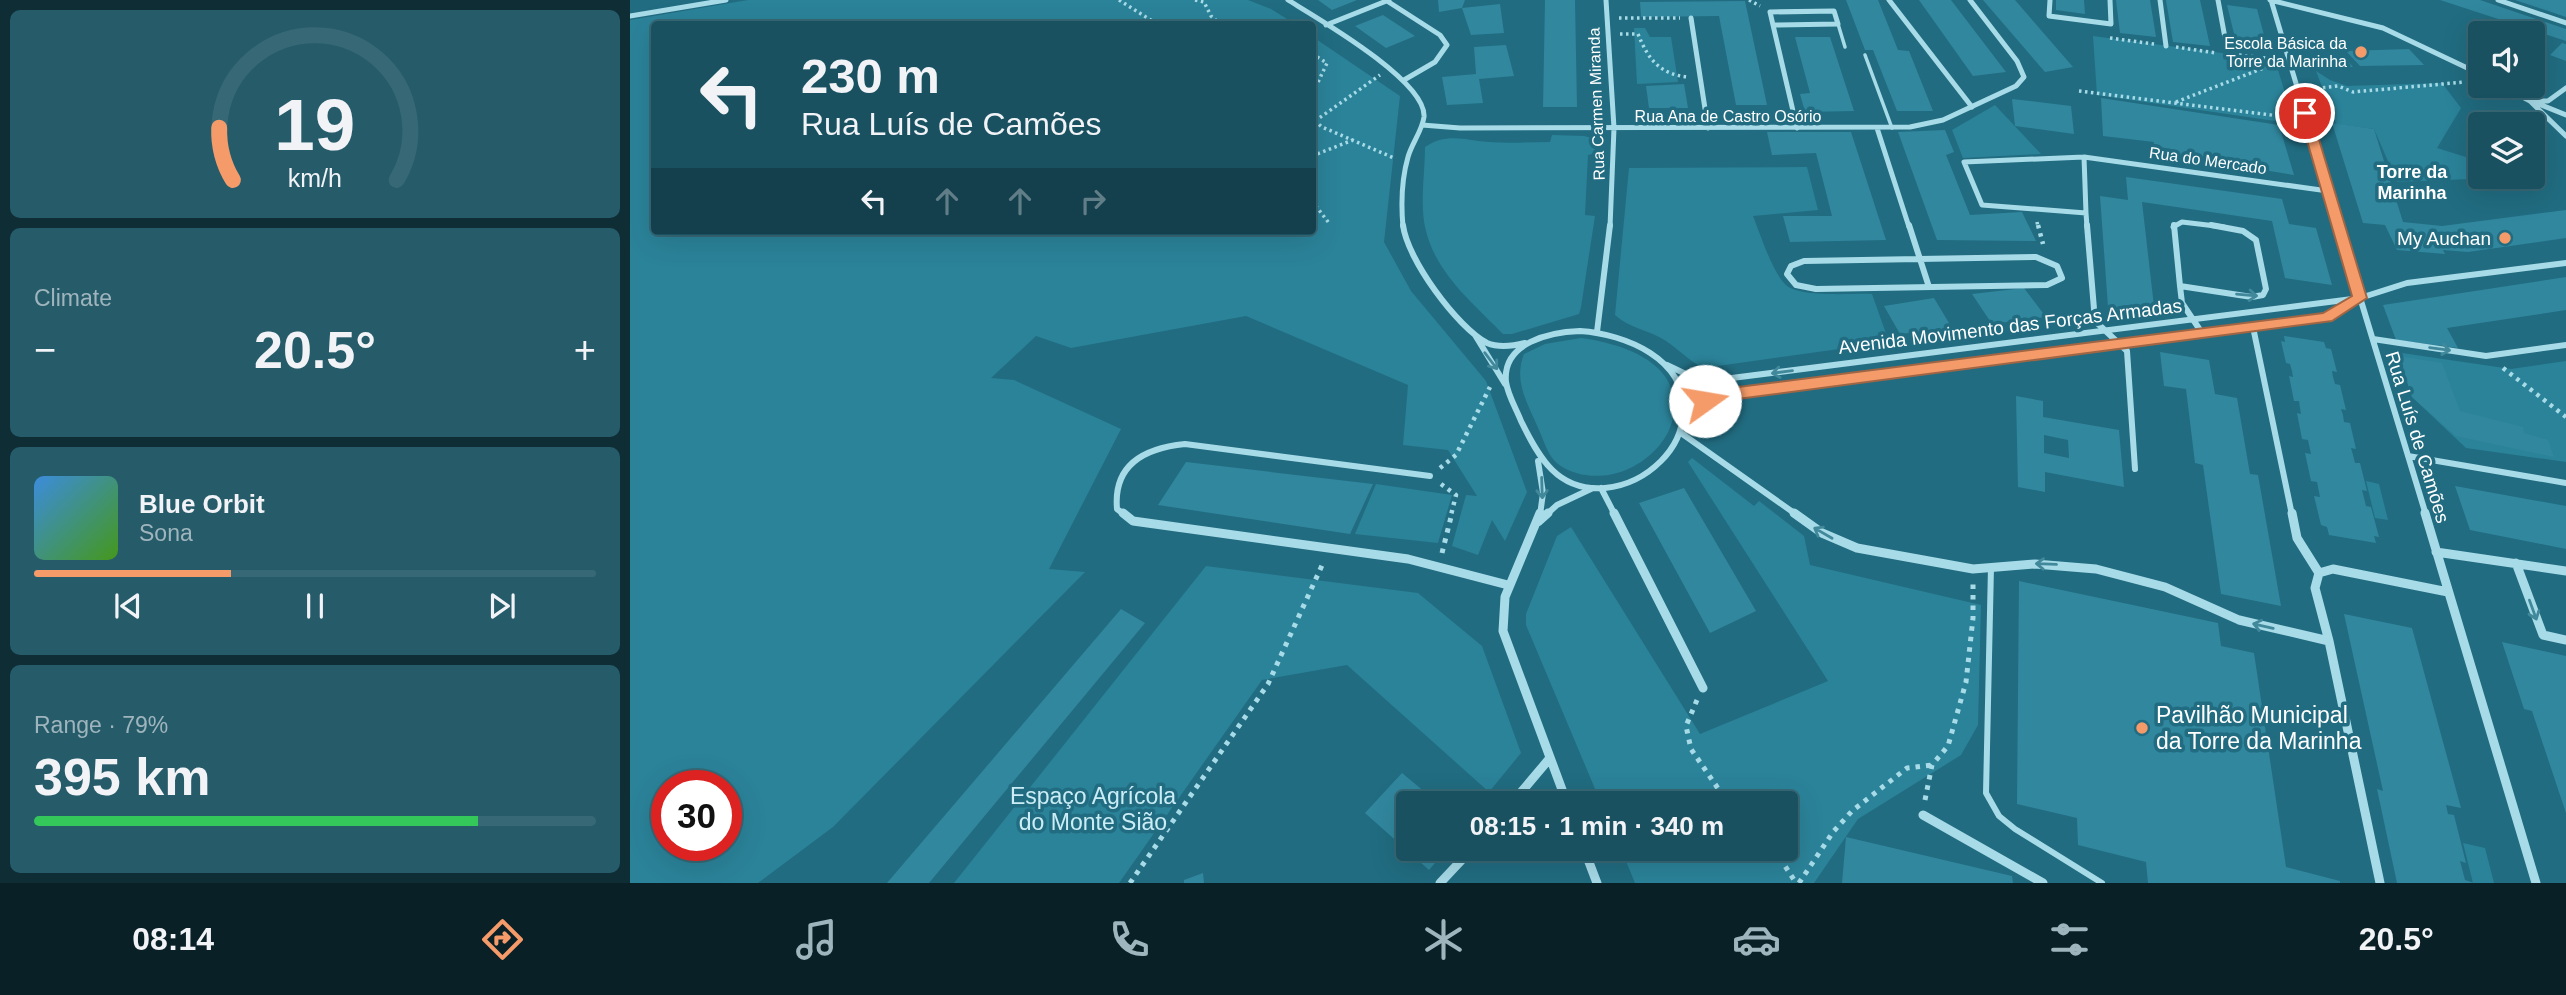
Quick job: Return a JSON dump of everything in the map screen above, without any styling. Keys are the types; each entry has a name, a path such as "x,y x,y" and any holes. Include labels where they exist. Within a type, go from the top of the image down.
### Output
{"street":[{"path":"630,16 726,0"},
{"path":"1288,0 1404,80 1417,94 1424,108 1422,125 1407,158 1403,230 1414,256 1429,280 1475,334 1480,347 1498,371 1536,453 1542,490 1538,522 1508,585 1501,617 1503,631 1562,791"},
{"path":"1326,25 1388,0 1440,35 1447,46 1445,53 1427,68 1404,80"},
{"name":"Rua Carmen Miranda","path":"1597,332 1611,216 1614,128 1606,0"},
{"path":"1889,0 1972,107"},
{"name":"Rua Ana de Castro Osório","path":"1422,125 1460,128 1892,128 1930,124 1972,107 2023,80 2022,69 1970,0"},
{"path":"2050,0 2049,16 2111,24 2110,0"},
{"path":"2160,0 2166,46"},
{"path":"2218,0 2228,54"},
{"path":"2271,0 2383,27 2468,68"},
{"name":"Rua Luís de Camões","path":"2271,0 2536,883"},
{"path":"2498,0 2566,23"},
{"path":"1773,25 1838,24 1834,11 1770,12 1773,25 1797,128"},
{"path":"1691,18 1708,128"},
{"path":"2530,101 2548,101 2566,88"},
{"path":"2524,98 2566,115"},
{"path":"2530,101 2566,136"},
{"path":"1877,128 1929,287"},
{"path":"2084,157 2095,321 2127,351 2135,469"},
{"name":"Rua do Mercado","path":"2086,213 1982,205 1965,162 2084,157 2328,191"},
{"path":"2179,286 2252,297 2263,295 2266,289 2256,241 2248,233 2237,229 2177,223 2173,228 2179,286 2182,303 2202,333"},
{"path":"2045,259 2061,270 2062,278 2056,283 1808,289 1796,285 1787,274 1791,266 1804,261 2045,259"},
{"name":"Avenida Movimento das Forças Armadas","path":"1667,365 1692,377 1713,380 2360,298 2407,283 2566,263"},
{"name":"Avenida Movimento das Forças Armadas","path":"1685,418 1697,405 1716,397 2327,317 2360,298"},
{"path":"2253,327 2297,538 2319,573 2315,588 2329,640 2380,883"},
{"path":"1475,334 1496,345 1530,342 1560,332 1597,332 1637,344 1667,365 1682,392 1685,418 1671,452 1651,470 1632,480 1597,488 1557,505 1538,522"},
{"path":"2373,339 2486,356 2566,345"},
{"path":"1508,388 1506,378 1510,363 1516,353 1530,342"},
{"path":"1816,367 1823,382"},
{"path":"1681,433 1784,508 1837,541 1857,548 1973,569 2035,564 2096,569 2165,587 2239,620 2329,640"},
{"path":"1430,476 1185,444 1168,445 1148,452 1121,474 1115,488 1116,509 1133,521 1408,559 1508,585"},
{"path":"1536,453 1558,477 1582,486 1597,488"},
{"path":"2408,456 2566,484"},
{"path":"1597,488 1703,688"},
{"path":"2436,552 2566,571"},
{"path":"2516,563 2543,635 2566,640"},
{"path":"2319,573 2333,569 2448,592"},
{"path":"1522,791 1550,758"},
{"path":"1923,815 2043,883"},
{"path":"1440,883 1461,861"},
{"path":"1589,861 1597,883"}],"lane":[{"path":"1838,24 1845,47"},
{"path":"1865,55 1892,128"},
{"path":"1991,567 1986,793 1999,816 2015,829 2102,883"}],"path":[{"path":"1119,0 1152,21"},
{"path":"1195,0 1209,0"},
{"path":"1204,2 1217,21"},
{"path":"1607,18 1691,18"},
{"path":"1608,35 1638,34 1649,60 1657,68 1680,77 1700,78"},
{"path":"2105,38 2283,60"},
{"path":"1316,56 1327,63 1316,85"},
{"path":"2283,60 2285,72"},
{"path":"2174,102 2283,60"},
{"path":"1316,120 1371,80 1391,71"},
{"path":"2298,91 2338,86 2353,92 2468,82"},
{"path":"2078,91 2306,118"},
{"path":"2291,106 2293,118"},
{"path":"1316,122 1395,159 1407,158"},
{"path":"1316,154 1353,140"},
{"path":"1316,206 1329,223"},
{"path":"2034,209 2045,259"},
{"path":"2486,356 2566,417"},
{"path":"1430,476 1456,455 1498,371"},
{"path":"1439,567 1456,495"},
{"path":"1130,883 1268,684 1330,548"},
{"path":"1923,815 1932,765 1948,746 1966,682 1973,618 1973,569"},
{"path":"1703,688 1686,726 1691,749 1720,791"},
{"path":"1782,861 1798,883 1833,832 1852,811 1907,768 1932,765"}],"green space":[{"path":"748,0 1248,0 1271,9 1290,21 651,21 651,235 1316,235 1316,39 1400,96 1384,242 1411,291 1486,381 1527,492 1505,541 1492,520 1478,555 1452,546 1466,495 1477,496 1448,450 1403,445 1408,385 1246,316 1071,348 1036,336 991,378 1014,380 1121,429 1049,569 1085,572 833,827 758,883 630,883 630,20"},
{"path":"1634,28 1645,28 1650,37 1671,37 1678,82 1637,84"},
{"path":"2093,36 2275,60 2289,106 2282,122 2097,95"},
{"path":"2316,71 2347,86 2442,83 2461,108 2437,148 2468,158 2468,179 2397,182 2374,129 2336,124"},
{"path":"1995,105 2041,154 1963,158 1952,130"},
{"path":"1552,135 1596,139 1600,152 1588,155 1585,215 1595,216 1581,307 1579,314 1512,334 1503,334 1456,286 1437,259 1430,243 1423,208 1425,147 1451,138 1496,142 1550,142"},
{"path":"1807,167 1818,210 1753,216 1771,262 1786,285 1802,292 1872,294 1889,342 1703,368 1666,341 1626,323 1615,315 1629,168"},
{"path":"1581,338 1618,346 1642,357 1653,364 1669,383 1674,402 1673,420 1666,436 1640,463 1623,471 1586,475 1560,465 1547,449 1523,393 1520,374 1524,354 1545,344"},
{"path":"2402,353 2511,369 2566,361 2566,462 2466,448 2412,397 2399,356"},
{"path":"1692,458 1754,506 1759,501 1804,536 1810,565 1981,605 1978,725 1961,755 1858,819 1814,883 1635,883 1626,861 1798,861 1798,791 1596,791 1526,625 1526,614 1557,536 1571,527 1700,734 1828,681 1688,462"},
{"path":"2366,481 2379,484 2388,520 2375,518"},
{"path":"1376,484 1452,495 1438,543 1355,534"},
{"name":"Espaço Agrícola do Monte Sião","path":"1206,566 1418,593 1482,646 1521,753 1488,791 1347,665 1262,680 1119,883 954,883"},
{"path":"2463,843 2485,848 2494,883 2473,883"}],"building":[{"path":"1318,0 1357,0 1332,10"},
{"path":"1438,0 1465,0 1462,8 1439,12"},
{"path":"1545,0 1575,0 1577,107 1543,107"},
{"path":"1846,0 1878,0 1898,50 1909,51 1933,111 1897,111 1873,50 1865,50"},
{"path":"1919,0 1951,0 2006,72 1973,76"},
{"path":"1983,0 2015,0 2073,67 2045,72"},
{"path":"2056,0 2084,0 2085,14 2056,10"},
{"path":"2116,0 2150,0 2156,37 2120,33"},
{"path":"2166,0 2200,0 2210,46 2173,42"},
{"path":"2440,0 2480,0 2542,21 2505,21"},
{"path":"2515,0 2566,0 2566,17"},
{"path":"1745,1 1767,105 1736,105 1719,16 1641,17 1640,2"},
{"path":"1500,4 1504,33 1471,35 1462,8"},
{"path":"2227,5 2257,9 2268,50 2237,46"},
{"path":"1383,15 1415,36 1386,48 1355,26"},
{"path":"2545,22 2566,29 2566,41 2545,34"},
{"path":"1795,37 1830,37 1854,111 1805,112 1800,94 1810,93"},
{"path":"2562,43 2566,44 2566,61 2550,55"},
{"path":"1506,45 1514,76 1479,79 1483,103 1447,105 1442,77 1476,74 1474,47"},
{"path":"2409,49 2424,65 2360,66 2346,51"},
{"path":"2344,57 2353,67 2320,68 2311,58"},
{"path":"1684,84 1688,108 1649,108 1646,86"},
{"path":"2101,98 2279,125 2294,175 2152,152 2154,142 2103,136"},
{"path":"2012,99 2071,106 2074,134 2015,126"},
{"path":"2332,123 2374,129 2403,222 2442,226 2566,210 2566,238 2468,252 2443,250 2445,254 2397,250 2385,225 2363,223"},
{"path":"1945,130 1954,152 1946,155 1970,215 2022,212 2036,241 1937,240 1898,132"},
{"path":"1767,132 1851,132 1886,240 1790,242 1783,216 1832,216 1816,153 1772,155"},
{"path":"2126,177 2282,199 2289,224 2316,228 2332,285 2285,278 2272,221 2142,202 2155,315 2108,307 2100,196 2128,200"},
{"path":"2566,277 2566,310 2447,328 2458,348 2396,340 2383,305"},
{"path":"2024,288 2046,317 1992,324 1972,294"},
{"path":"1934,298 1952,328 1900,334 1884,306"},
{"path":"2284,336 2324,342 2326,348 2331,349 2337,372 2332,371 2333,377 2335,384 2340,385 2346,410 2341,409 2344,422 2350,423 2356,449 2351,448 2355,463 2360,463 2367,491 2362,490 2366,506 2371,507 2379,537 2374,536 2376,543 2329,535 2327,527 2321,525 2314,496 2320,497 2317,482 2311,481 2305,453 2311,454 2308,440 2302,439 2297,413 2301,414 2299,401 2294,401 2289,376 2293,377 2292,371 2290,364 2286,363 2281,341 2285,342"},
{"path":"2160,352 2209,360 2215,394 2237,398 2250,474 2258,475 2281,606 2221,594 2203,465 2195,463 2186,389 2164,386"},
{"path":"2399,356 2442,363 2460,411 2523,427 2524,433 2548,440 2554,457 2456,436 2412,397"},
{"path":"2016,396 2043,401 2043,417 2119,430 2124,487 2045,472 2045,492 2018,487","holes":["2044,435 2068,440 2069,458 2044,453"]},
{"path":"1186,462 1373,484 1350,534 1158,505"},
{"path":"2455,486 2566,506 2566,549 2470,530"},
{"path":"1684,488 1756,611 1710,633 1639,503"},
{"name":"Pavilhão Municipal da Torre da Marinha","path":"2019,581 2218,623 2221,646 2254,653 2286,867 2340,883 2148,883 2146,862 2078,845 2077,818 2017,804"},
{"path":"1121,609 1145,623 929,883 887,883"},
{"path":"2344,614 2412,628 2461,808 2446,805 2448,814 2454,815 2466,863 2460,861 2465,880 2474,883 2397,883 2377,789 2383,791"},
{"path":"2502,642 2566,656 2566,813 2532,711 2524,709"},
{"path":"1402,773 1424,791 1396,791 1396,841 1365,813"},
{"path":"1846,837 2012,876 2013,883 1842,883"},
{"path":"1419,861 1437,861 1429,870"},
{"path":"1203,873 1204,883 1184,883 1184,880"}],"place":[{"name":"Escola Básica da Torre da Marinha","path":"2361,52"},
{"name":"My Auchan","path":"2505,238"},
{"name":"Pavilhão Municipal da Torre da Marinha","path":"2142,728"}],"district":[{"name":"Torre da Marinha","path":"2412,182"}],"route":[{"path":"1705,401 1730,394 2327,317 2360,298 2305,113"}]}
